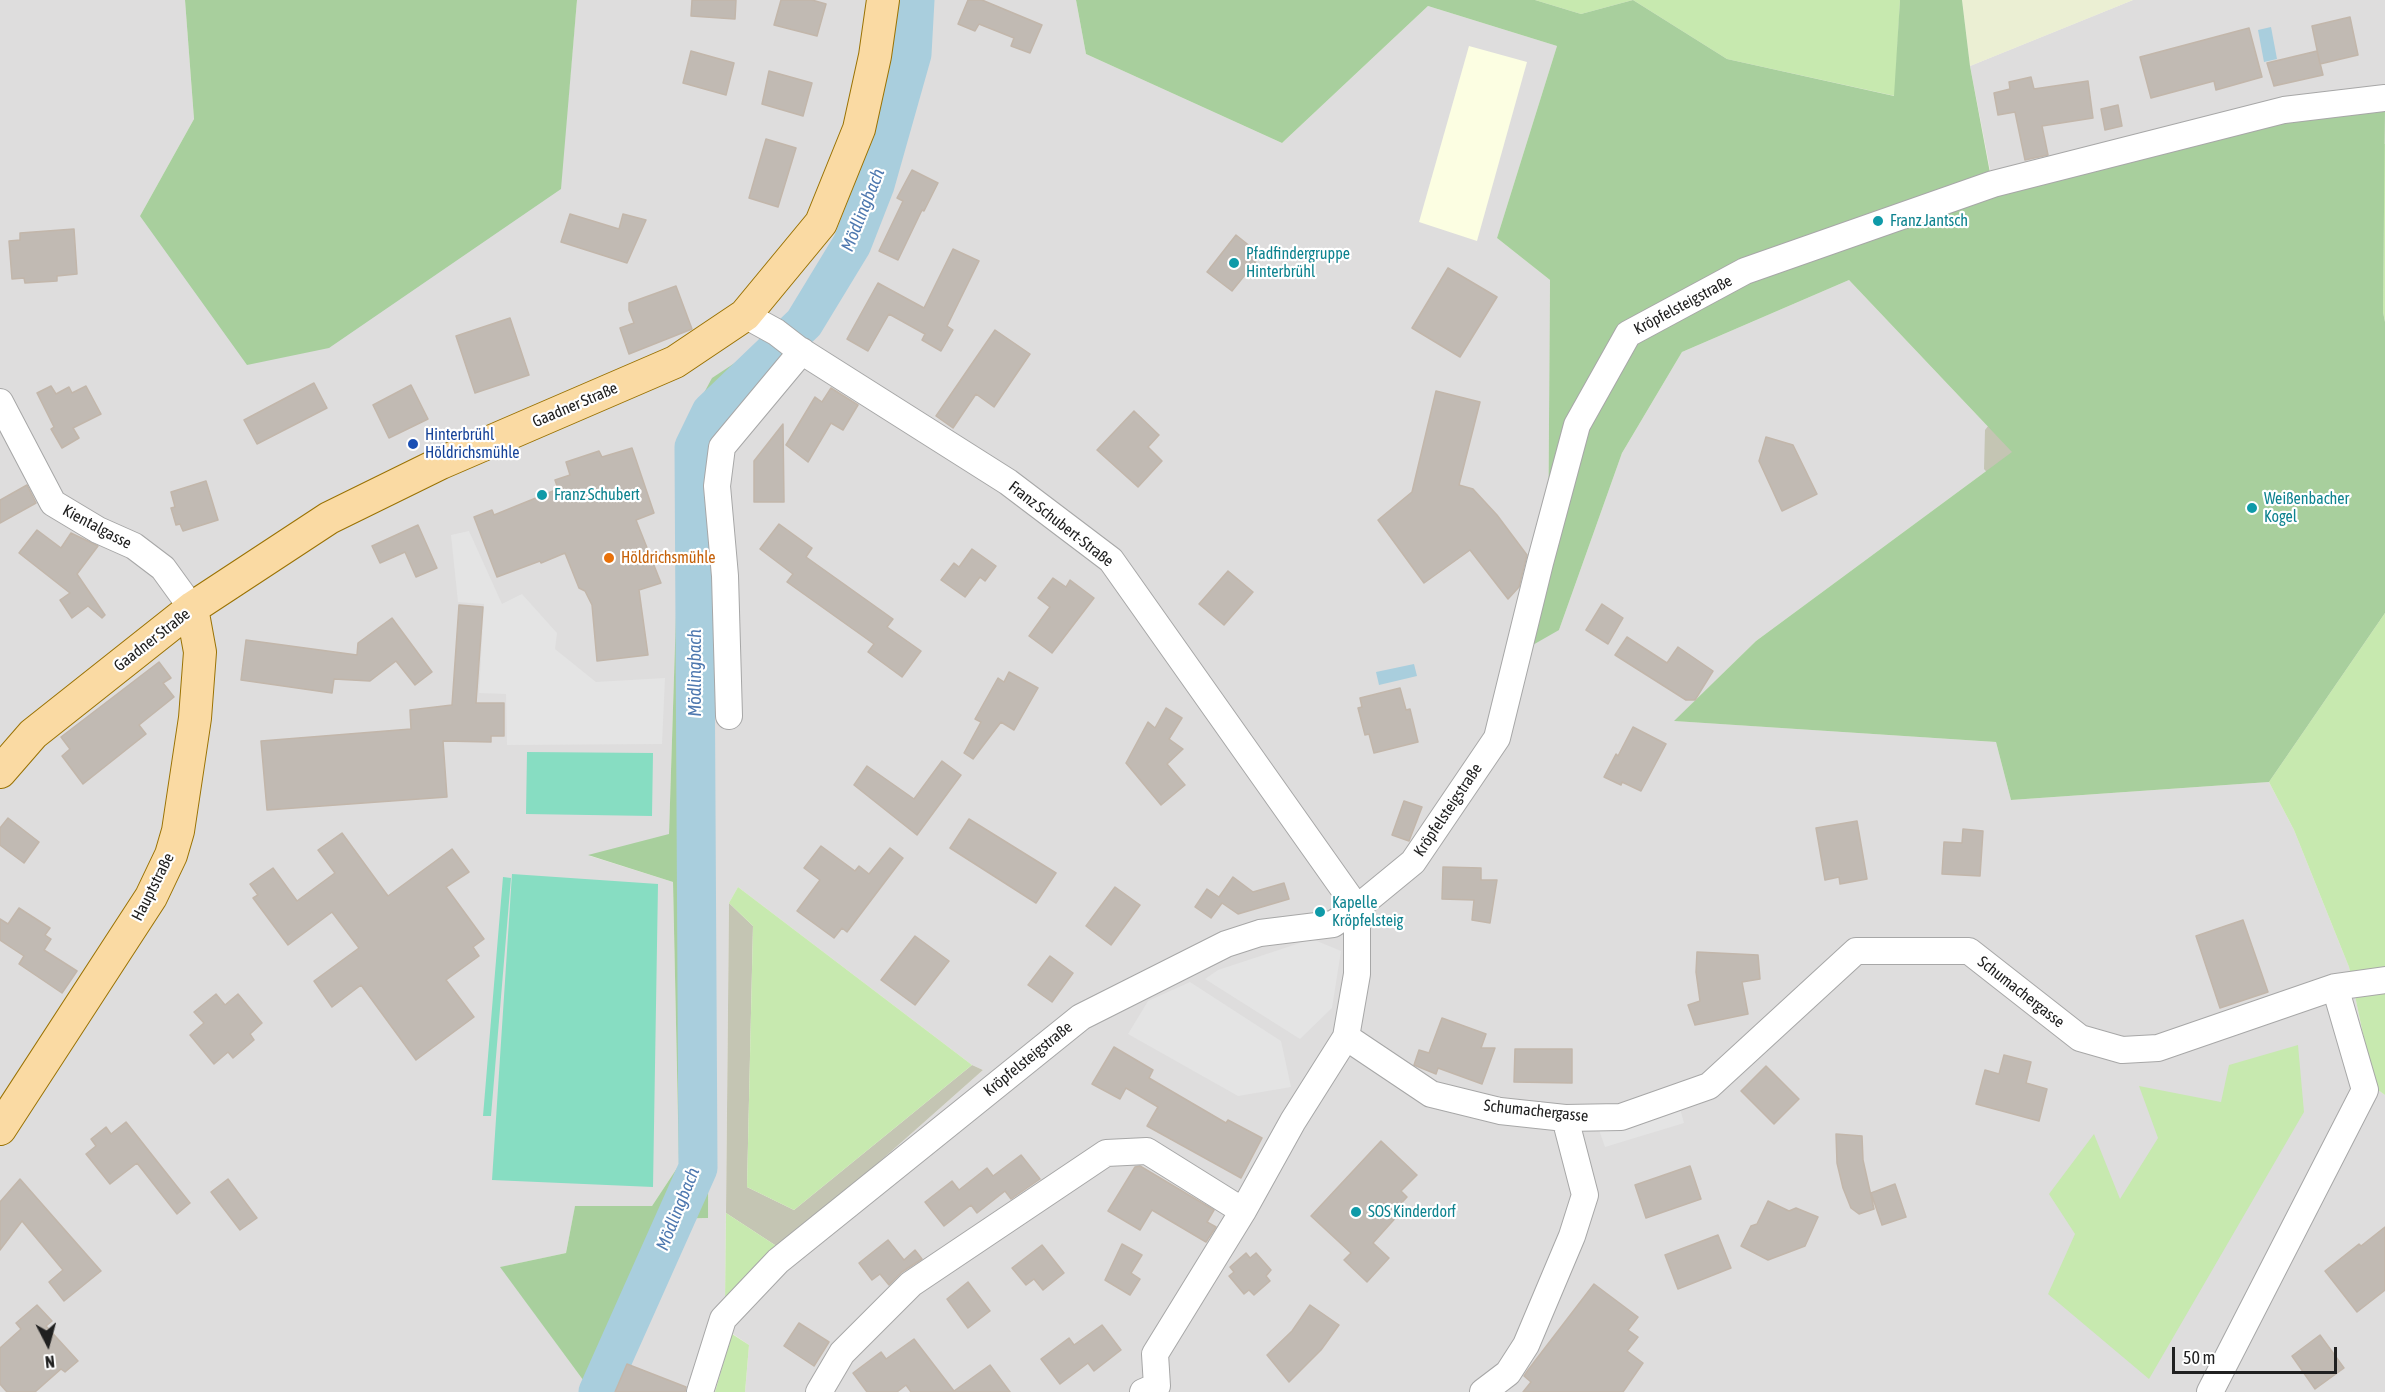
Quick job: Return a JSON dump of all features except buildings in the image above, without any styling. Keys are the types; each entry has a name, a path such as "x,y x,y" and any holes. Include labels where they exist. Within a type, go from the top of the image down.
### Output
{"main road":[{"name":"Gaadner Straße","path":"0,772 33,734 192,608 329,518 463,453 675,362 745,315 821,223 859,129 875,56 882,0"},
{"name":"Hauptstraße","path":"0,1129 151,897 171,855 178,831 195,718 200,652 192,608"}],"street":[{"name":"Kröpfelsteigstraße","path":"700,1392 723,1319 778,1261 1081,1017 1226,944 1260,933 1334,924 1413,862 1497,738 1577,425 1628,334 1745,271 1993,184 2284,110 2385,98"},
{"name":"Franz Schubert-Straße","path":"745,315 776,332 800,350 1008,482 1111,560 1357,908"},
{"path":"729,716 725,576 717,486 722,447 800,350"},
{"name":"Kientalgasse","path":"0,402 53,503 98,530 134,546 163,568 192,608"},
{"path":"1143,1392 1157,1386 1155,1354 1243,1210 1293,1121 1346,1037 1357,974 1357,908"},
{"name":"Schumachergasse","path":"1346,1037 1431,1094 1500,1111 1565,1118 1621,1118 1709,1086 1856,951 1969,951 2080,1038 2122,1050 2158,1048 2335,987 2385,980"},
{"path":"2210,1392 2366,1090 2335,987"},
{"path":"1483,1392 1508,1373 1526,1345 1572,1236 1585,1194 1565,1118"},
{"path":"819,1392 842,1353 911,1284 1106,1153 1147,1151 1243,1210"}],"shaded area":[{"path":"0,0 185,0 194,119 140,216 560,189 577,0 1076,0 1086,54 1282,143 1428,6 1557,46 1497,238 1550,280 1548,563 1559,630 1622,453 1682,352 1849,280 2012,452 1756,641 1675,721 1996,742 2011,800 2269,782 2294,830 2349,967 2374,1087 2385,1095 2385,1392 745,1392 749,1345 733,1334 715,1392 0,1392","holes":["782,357 741,396 703,457 712,492 708,1218 662,1219 586,1384 501,1267 566,1253 575,1207 652,1206 679,1165 673,882 590,856 669,835 679,519 677,443","738,887 972,1065 983,1070 781,1249 725,1303 729,903"]},
{"path":"1962,0 2133,0 1970,66"},
{"path":"2133,0 2385,0 2385,109 1994,190 1970,66"},
{"path":"1469,46 1527,62 1477,241 1419,222"},
{"path":"1996,416 2032,449 1994,480 1984,469 1985,430"},
{"path":"469,531 502,604 522,594 557,633 555,649 596,682 665,678 662,744 507,745 506,694 479,693 484,604 458,602 451,535"},
{"path":"729,903 753,926 747,1187 794,1210 972,1065 983,1070 781,1249 726,1213"},
{"path":"1312,939 1341,951 1332,1008 1300,1039 1205,979 1218,970"},
{"path":"1190,982 1281,1041 1291,1087 1238,1096 1128,1034 1148,1001"},
{"path":"1679,1105 1684,1123 1605,1147 1599,1130"}],"green space":[{"path":"185,0 577,0 561,189 329,348 247,365 140,216 194,119"},
{"path":"1076,0 1535,0 1581,14 1633,0 1727,59 1894,96 1900,0 1962,0 1970,66 1993,189 2289,122 2385,109 2383,312 2385,322 2385,613 2269,782 2011,800 1996,742 1674,721 1756,641 2012,452 1849,280 1682,352 1622,453 1559,630 1524,650 1548,563 1550,280 1497,238 1557,46 1428,6 1282,143 1086,54"},
{"path":"1535,0 1633,0 1581,14"},
{"path":"1633,0 1900,0 1895,96 1727,59"},
{"path":"2385,144 2385,322 2383,312"},
{"path":"762,345 782,356 741,396 703,457 712,492 708,1218 662,1219 586,1384 500,1267 566,1253 575,1206 652,1206 679,1165 673,882 588,855 669,834 679,519 677,443 712,378"},
{"path":"2385,613 2385,1095 2374,1087 2349,967 2294,830 2269,782"},
{"path":"527,752 653,753 652,816 526,814"},
{"path":"512,874 658,884 653,1187 492,1180"},
{"path":"503,877 511,878 491,1116 483,1116"},
{"path":"738,887 972,1065 794,1210 747,1187 753,926 729,903"},
{"path":"2298,1045 2304,1112 2149,1379 2048,1294 2075,1234 2049,1194 2094,1134 2120,1199 2158,1138 2139,1086 2221,1102 2229,1065"},
{"path":"726,1213 781,1249 725,1304"},
{"path":"732,1334 749,1345 745,1392 715,1392"}],"water":[{"path":"2271,27 2277,59 2264,62 2258,30"},
{"path":"1414,664 1417,676 1379,685 1376,672"}],"waterway":[{"name":"Mödlingbach","path":"598,1392 698,1168 694,447 711,412 804,323 852,244 875,185 912,54 915,0"}],"place":[{"name":"Franz Jantsch","path":"1878,221"},
{"name":"Pfadfindergruppe Hinterbrühl","path":"1234,263"},
{"name":"Hinterbrühl Höldrichsmühle","path":"413,444"},
{"name":"Franz Schubert","path":"542,495"},
{"name":"Weißenbacher Kogel","path":"2252,508"},
{"name":"Höldrichsmühle","path":"609,558"},
{"name":"Kapelle Kröpfelsteig","path":"1320,912"},
{"name":"SOS Kinderdorf","path":"1356,1212"}]}
